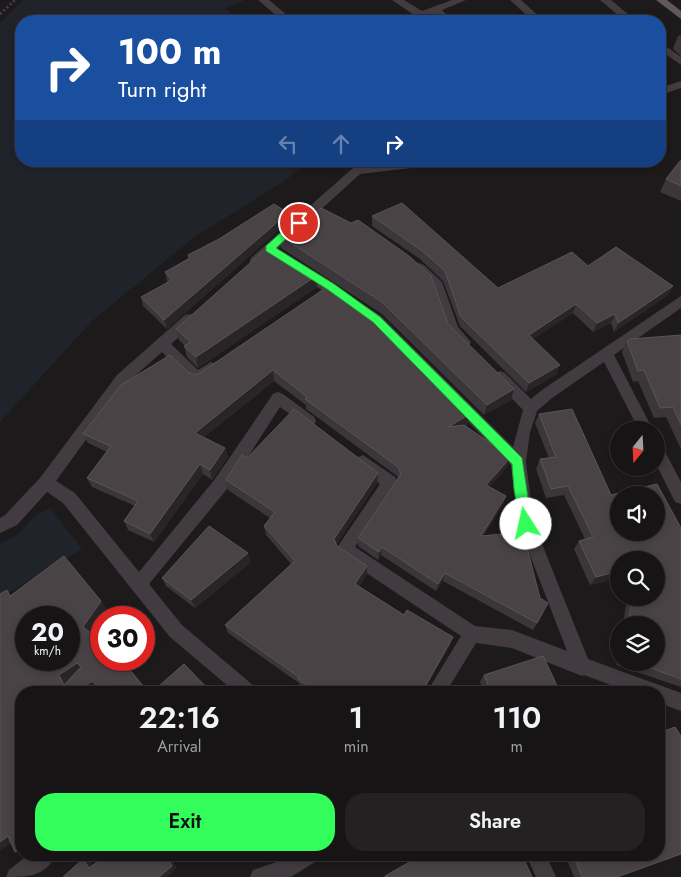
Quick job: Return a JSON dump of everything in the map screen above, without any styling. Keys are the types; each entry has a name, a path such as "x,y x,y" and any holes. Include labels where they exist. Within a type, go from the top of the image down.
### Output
{"main road":[{"path":"661,0 681,16"}],"street":[{"path":"263,0 282,15"},
{"path":"397,0 421,14 461,0"},
{"path":"515,0 532,15"},
{"path":"605,0 624,15"},
{"path":"435,9 442,15"},
{"path":"666,50 681,62"},
{"path":"666,90 681,84"},
{"path":"248,268 357,171 389,167"},
{"path":"270,249 330,287 376,320 518,462"},
{"path":"406,258 437,285 452,330 472,350"},
{"path":"315,298 330,287"},
{"path":"582,667 526,524 518,462 523,432 531,408 547,394 607,354 681,300"},
{"path":"0,526 11,520 46,483 122,378 198,312"},
{"path":"163,344 198,378 221,362"},
{"path":"607,354 641,421"},
{"path":"491,369 531,408"},
{"path":"139,584 221,484 278,398 323,432"},
{"path":"353,454 390,482 344,549 472,634 512,639 582,667 637,686"},
{"path":"665,466 681,497"},
{"path":"46,483 69,498 176,631 241,686"},
{"path":"440,686 472,634"},
{"path":"665,696 681,702"},
{"path":"16,877 37,861"},
{"path":"260,877 283,870 298,861"},
{"path":"539,861 546,877"}],"path":[{"path":"0,14 15,0"}],"shaded area":[{"path":"23,0 245,0 225,8 233,15 15,15 15,167 300,167 289,178 193,238 91,322 0,422 0,23"},
{"path":"50,508 82,549 0,598 0,544 19,534 35,515"}],"building":[{"path":"681,161 681,186 666,179"},
{"path":"402,203 498,288 572,252 588,266 616,247 673,286 618,323 615,314 597,323 576,304 529,335 560,365 529,383 461,317 445,271 421,250 372,216"},
{"path":"274,204 288,213 164,320 141,297 172,280 165,272 190,258 188,255 219,239"},
{"path":"321,208 351,223 358,220 409,256 431,276 448,324 514,389 487,405 383,303 280,236 299,218 305,222"},
{"path":"269,246 316,276 196,357 184,346 191,342 176,329"},
{"path":"330,285 370,315 470,414 448,427 464,425 511,457 486,485 506,496 481,536 523,532 540,598 548,603 537,623 445,573 438,584 382,547 379,552 358,538 401,474 398,467 305,399 307,397 273,370 195,433 225,448 210,470 200,464 150,534 124,521 138,501 87,478 111,446 83,434 121,385 170,355 189,373 195,375 200,373"},
{"path":"681,335 681,425 673,407 660,408 644,370 638,371 627,341 630,339"},
{"path":"294,409 378,473 334,539 337,546 367,566 355,584 404,615 407,610 453,637 425,686 308,686 298,679 299,677 225,625 295,561 264,526 275,512 226,480 242,455 247,458"},
{"path":"572,409 610,493 610,541 665,541 665,499 681,528 681,679 659,671 665,671 665,616 629,616 631,606 665,606 665,551 610,551 610,573 596,577 579,541 593,537 568,486 551,489 540,459 556,457 539,414"},
{"path":"209,526 248,553 191,600 162,578"},
{"path":"64,556 101,601 98,606 90,606 90,617 83,627 90,632 90,671 131,671 143,686 97,686 92,681 86,686 15,686 15,852 8,836 0,842 0,594 7,590 10,596"},
{"path":"543,656 557,686 489,686 484,675"},
{"path":"184,664 205,686 159,686"},
{"path":"675,727 681,736 681,854 665,860 665,731"},
{"path":"81,861 84,861 89,868 98,861 169,861 172,866 159,877 63,877"},
{"path":"411,861 525,861 532,877 385,877"},
{"path":"575,861 662,861 617,877 582,877"}],"route":[{"path":"299,223 270,249 330,287 376,320 518,462 526,524"}]}
